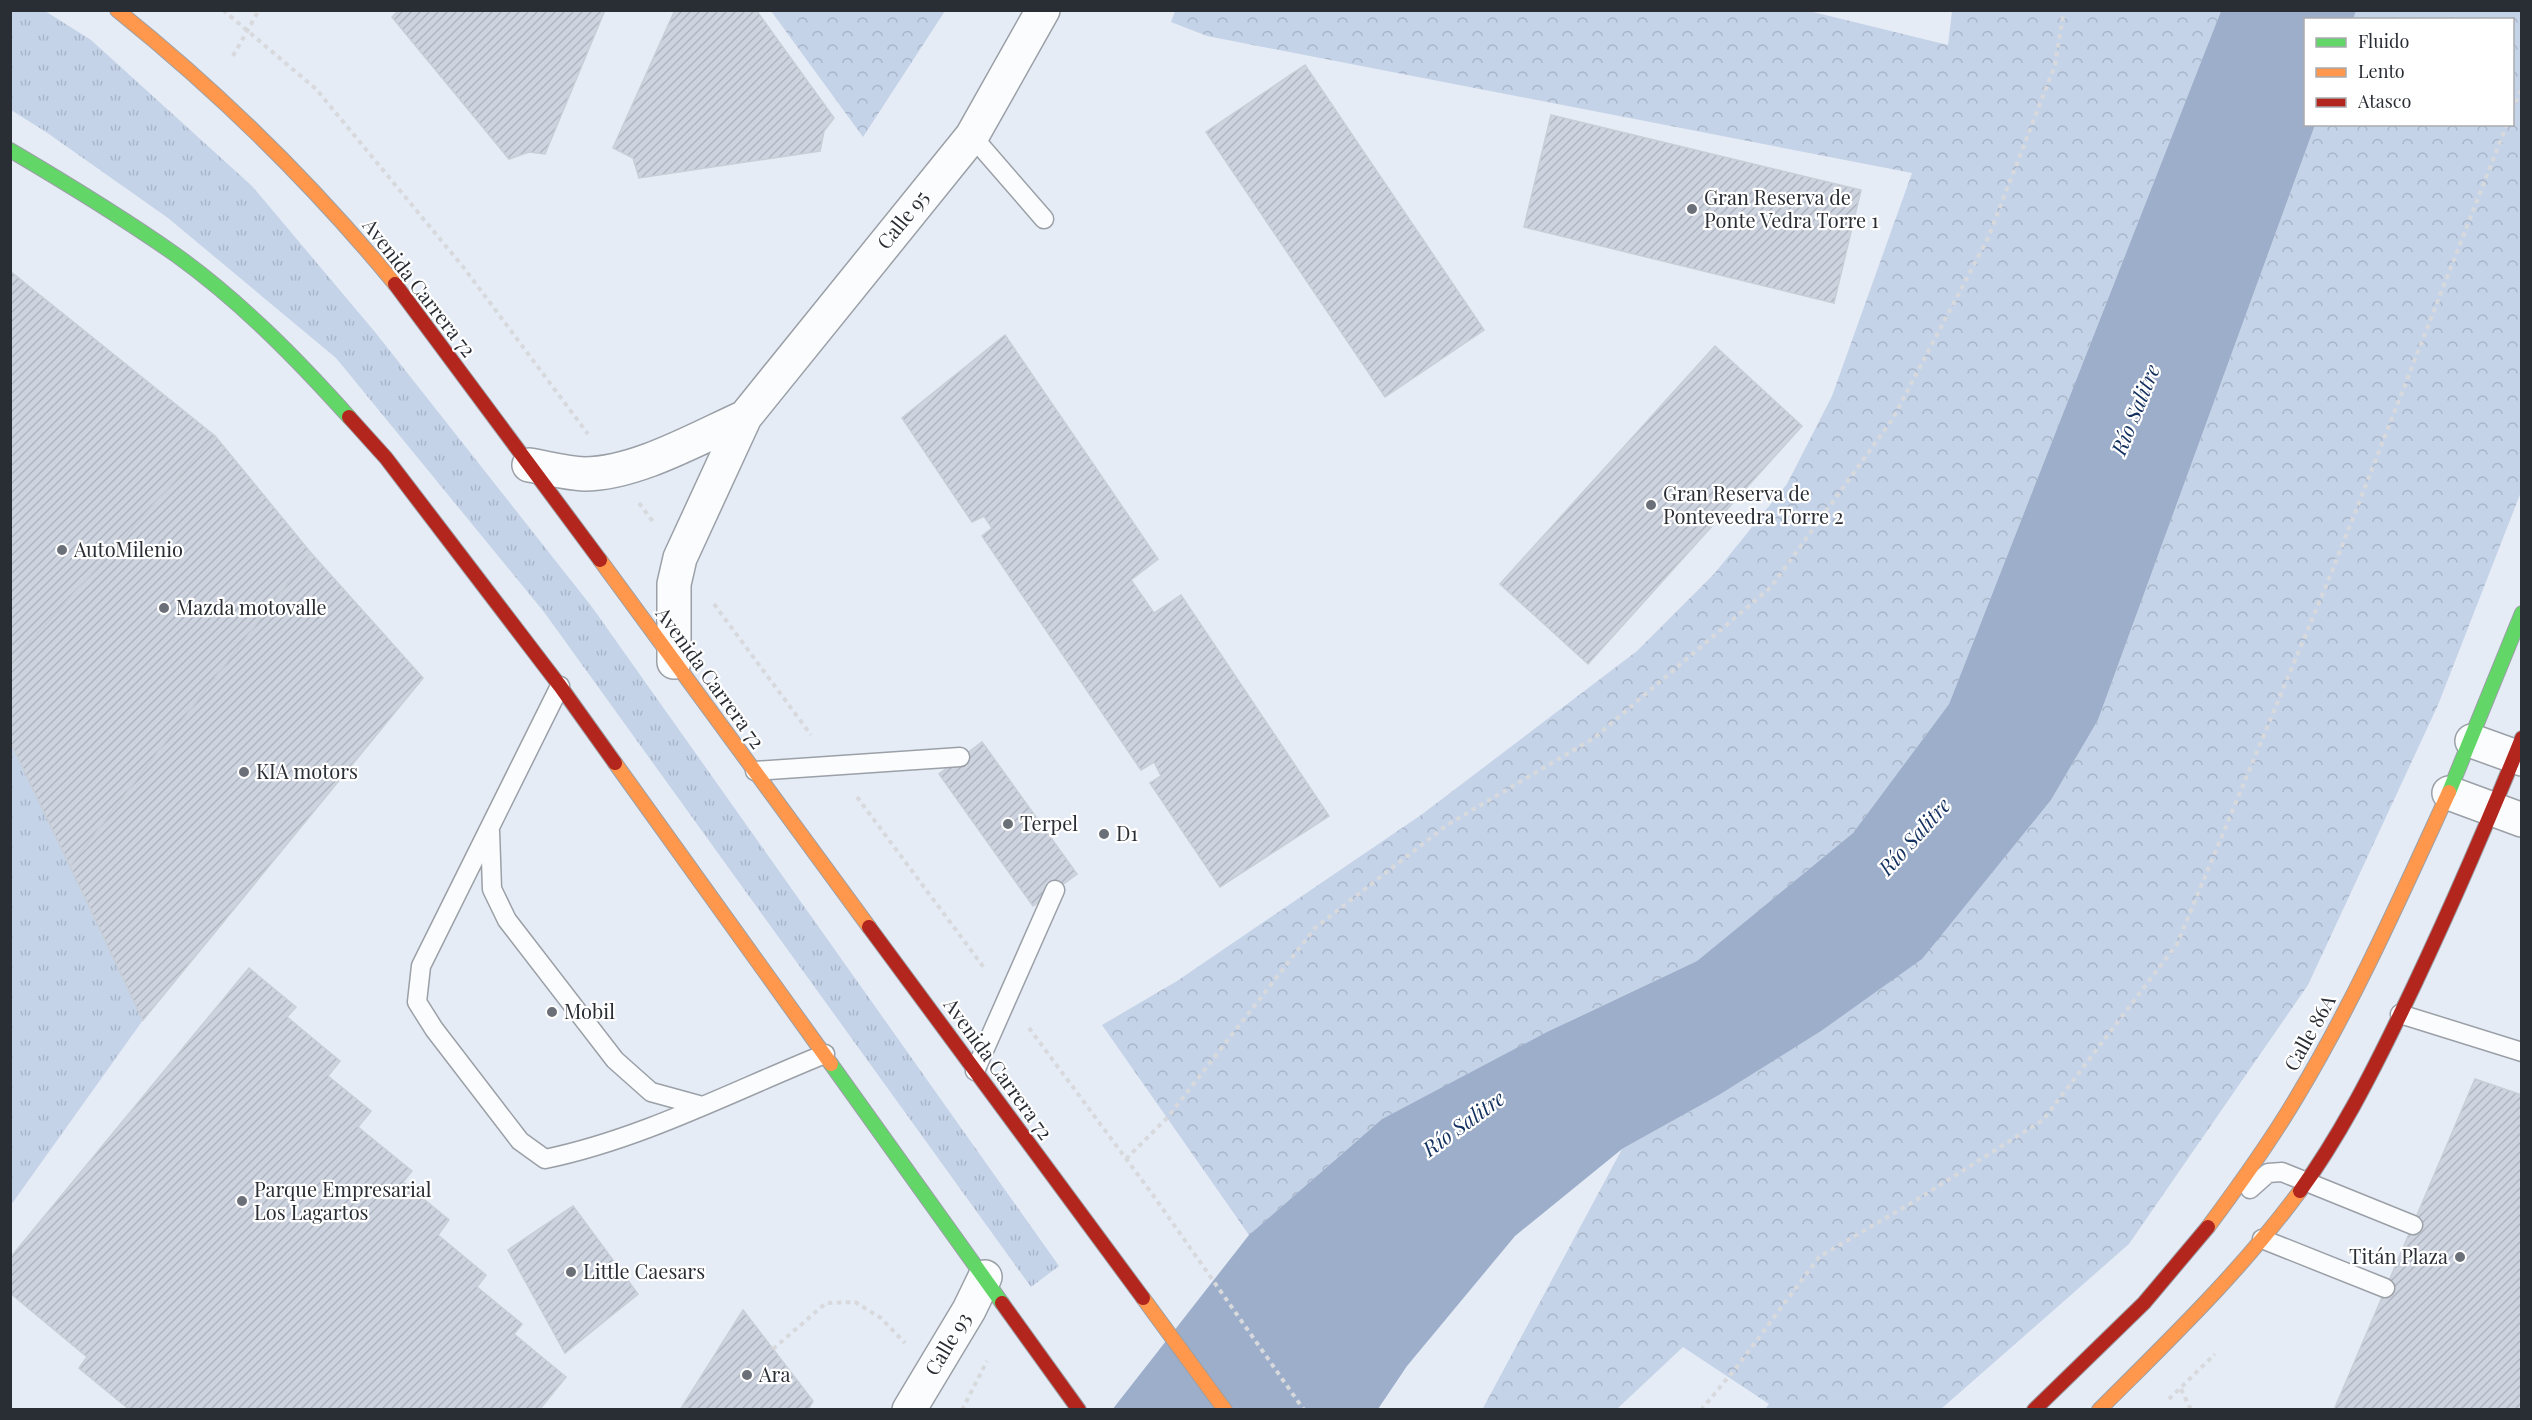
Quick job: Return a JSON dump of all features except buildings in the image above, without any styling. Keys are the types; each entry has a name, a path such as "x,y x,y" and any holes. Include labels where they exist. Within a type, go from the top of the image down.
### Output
{"main road":[{"name":"Avenida Carrera 72","path":"117,10 166,48 265,138 366,248 418,313 1225,1410"},
{"path":"10,150 94,200 177,256 263,327 324,389 386,458 560,686 1079,1410"},
{"name":"Calle 86A","path":"2034,1410 2144,1303 2204,1234 2261,1154 2299,1094 2346,1009 2449,793 2522,613"},
{"path":"2099,1410 2170,1339 2262,1239 2307,1181 2364,1089 2444,923 2507,814 2519,751"}],"street":[{"name":"Calle 95","path":"674,662 674,584 680,558 745,417 972,136 1043,10"},
{"name":"Calle 95","path":"529,465 584,474 615,471 664,453 745,417"},
{"path":"2472,741 2519,751"},
{"path":"2449,793 2507,814"},
{"name":"Calle 93","path":"909,1410 969,1310 985,1277"}],"lane":[{"path":"972,136 1044,219"},
{"path":"560,686 421,966 417,1002 434,1029 520,1142 544,1159 583,1151 702,1107 825,1054"},
{"path":"755,771 960,757"},
{"path":"490,829 492,889 507,920 615,1060 651,1092 702,1107"},
{"path":"975,1071 1055,890"},
{"path":"2400,1014 2522,1052"},
{"path":"2204,1234 2268,1173 2282,1172 2413,1225"},
{"path":"2262,1239 2385,1288"}],"path":[{"path":"223,10 316,89 465,268 1153,1195 1304,1410"},
{"path":"212,90 259,10"},
{"path":"1126,1159 1167,1118 1315,928 1447,825 1594,738 1771,587 1892,420 1988,237 2055,65 2064,10"},
{"path":"2514,106 2522,88"},
{"path":"1701,1410 1736,1368 1819,1257 1913,1202 2043,1119 2177,944 2333,569 2506,126"},
{"path":"773,1349 826,1303 855,1302 880,1318 907,1346"},
{"path":"962,1410 989,1357"},
{"path":"2181,1389 2191,1410"}],"green space":[{"path":"10,11 45,11 91,40 252,186 375,332 592,607 1059,1266 1031,1287 544,612 336,358 168,218 11,110"},
{"path":"771,11 945,11 863,137"},
{"path":"1175,11 1809,11 1948,45 1952,11 2221,11 1949,704 1853,833 1697,961 1572,1020 1382,1119 1249,1235 1102,1025 1177,981 1421,815 1637,651 1714,574 1787,484 1832,396 1912,173 1207,36 1171,22"},
{"path":"2356,11 2521,11 2521,492 2438,705 2308,985 2129,1244 1941,1409 1765,1409 1769,1404 1683,1347 1617,1409 1482,1410 1622,1149 1719,1095 1819,1032 1988,877 2051,800 2098,720 2315,126 2514,126 2514,18 2353,18"},
{"path":"11,741 143,1020 11,1205"}],"water":[{"name":"Río Salitre","path":"2221,11 2356,11 2353,18 2304,18 2304,126 2315,126 2098,720 2051,800 1922,959 1821,1031 1719,1095 1622,1149 1515,1236 1407,1366 1378,1409 1112,1410 1249,1235 1382,1119 1547,1032 1697,961 1853,833 1949,704"}],"traffic: fast":[{"path":"10,150 115,214 176,255 223,291 267,331 349,417"},
{"path":"2449,792 2522,613"},
{"path":"831,1064 1002,1303"}],"traffic: slow":[{"path":"117,10 192,73 263,140 331,210 395,284"},
{"path":"600,560 869,927"},
{"path":"615,763 831,1064"},
{"path":"2208,1227 2266,1146 2319,1058 2378,945 2449,792"},
{"path":"2099,1410 2229,1277 2300,1191"},
{"path":"1143,1298 1225,1410"}],"traffic: jam":[{"path":"395,284 600,560"},
{"path":"349,417 386,458 560,686 615,763"},
{"path":"2300,1191 2341,1128 2388,1039 2463,879 2522,738"},
{"path":"869,927 1143,1298"},
{"path":"2034,1410 2144,1303 2208,1227"},
{"path":"1002,1303 1079,1410"}],"place":[{"name":"Gran Reserva de Ponte Vedra Torre 1","path":"1692,209"},
{"name":"Gran Reserva de Ponteveedra Torre 2","path":"1651,505"},
{"name":"AutoMilenio","path":"62,550"},
{"name":"Mazda motovalle","path":"164,608"},
{"name":"KIA motors","path":"244,772"},
{"name":"Terpel","path":"1008,824"},
{"name":"D1","path":"1104,834"},
{"name":"Mobil","path":"552,1012"},
{"name":"Parque Empresarial Los Lagartos","path":"242,1201"},
{"name":"Titán Plaza","path":"2460,1257"},
{"name":"Little Caesars","path":"571,1272"},
{"name":"Ara","path":"747,1375"}]}
